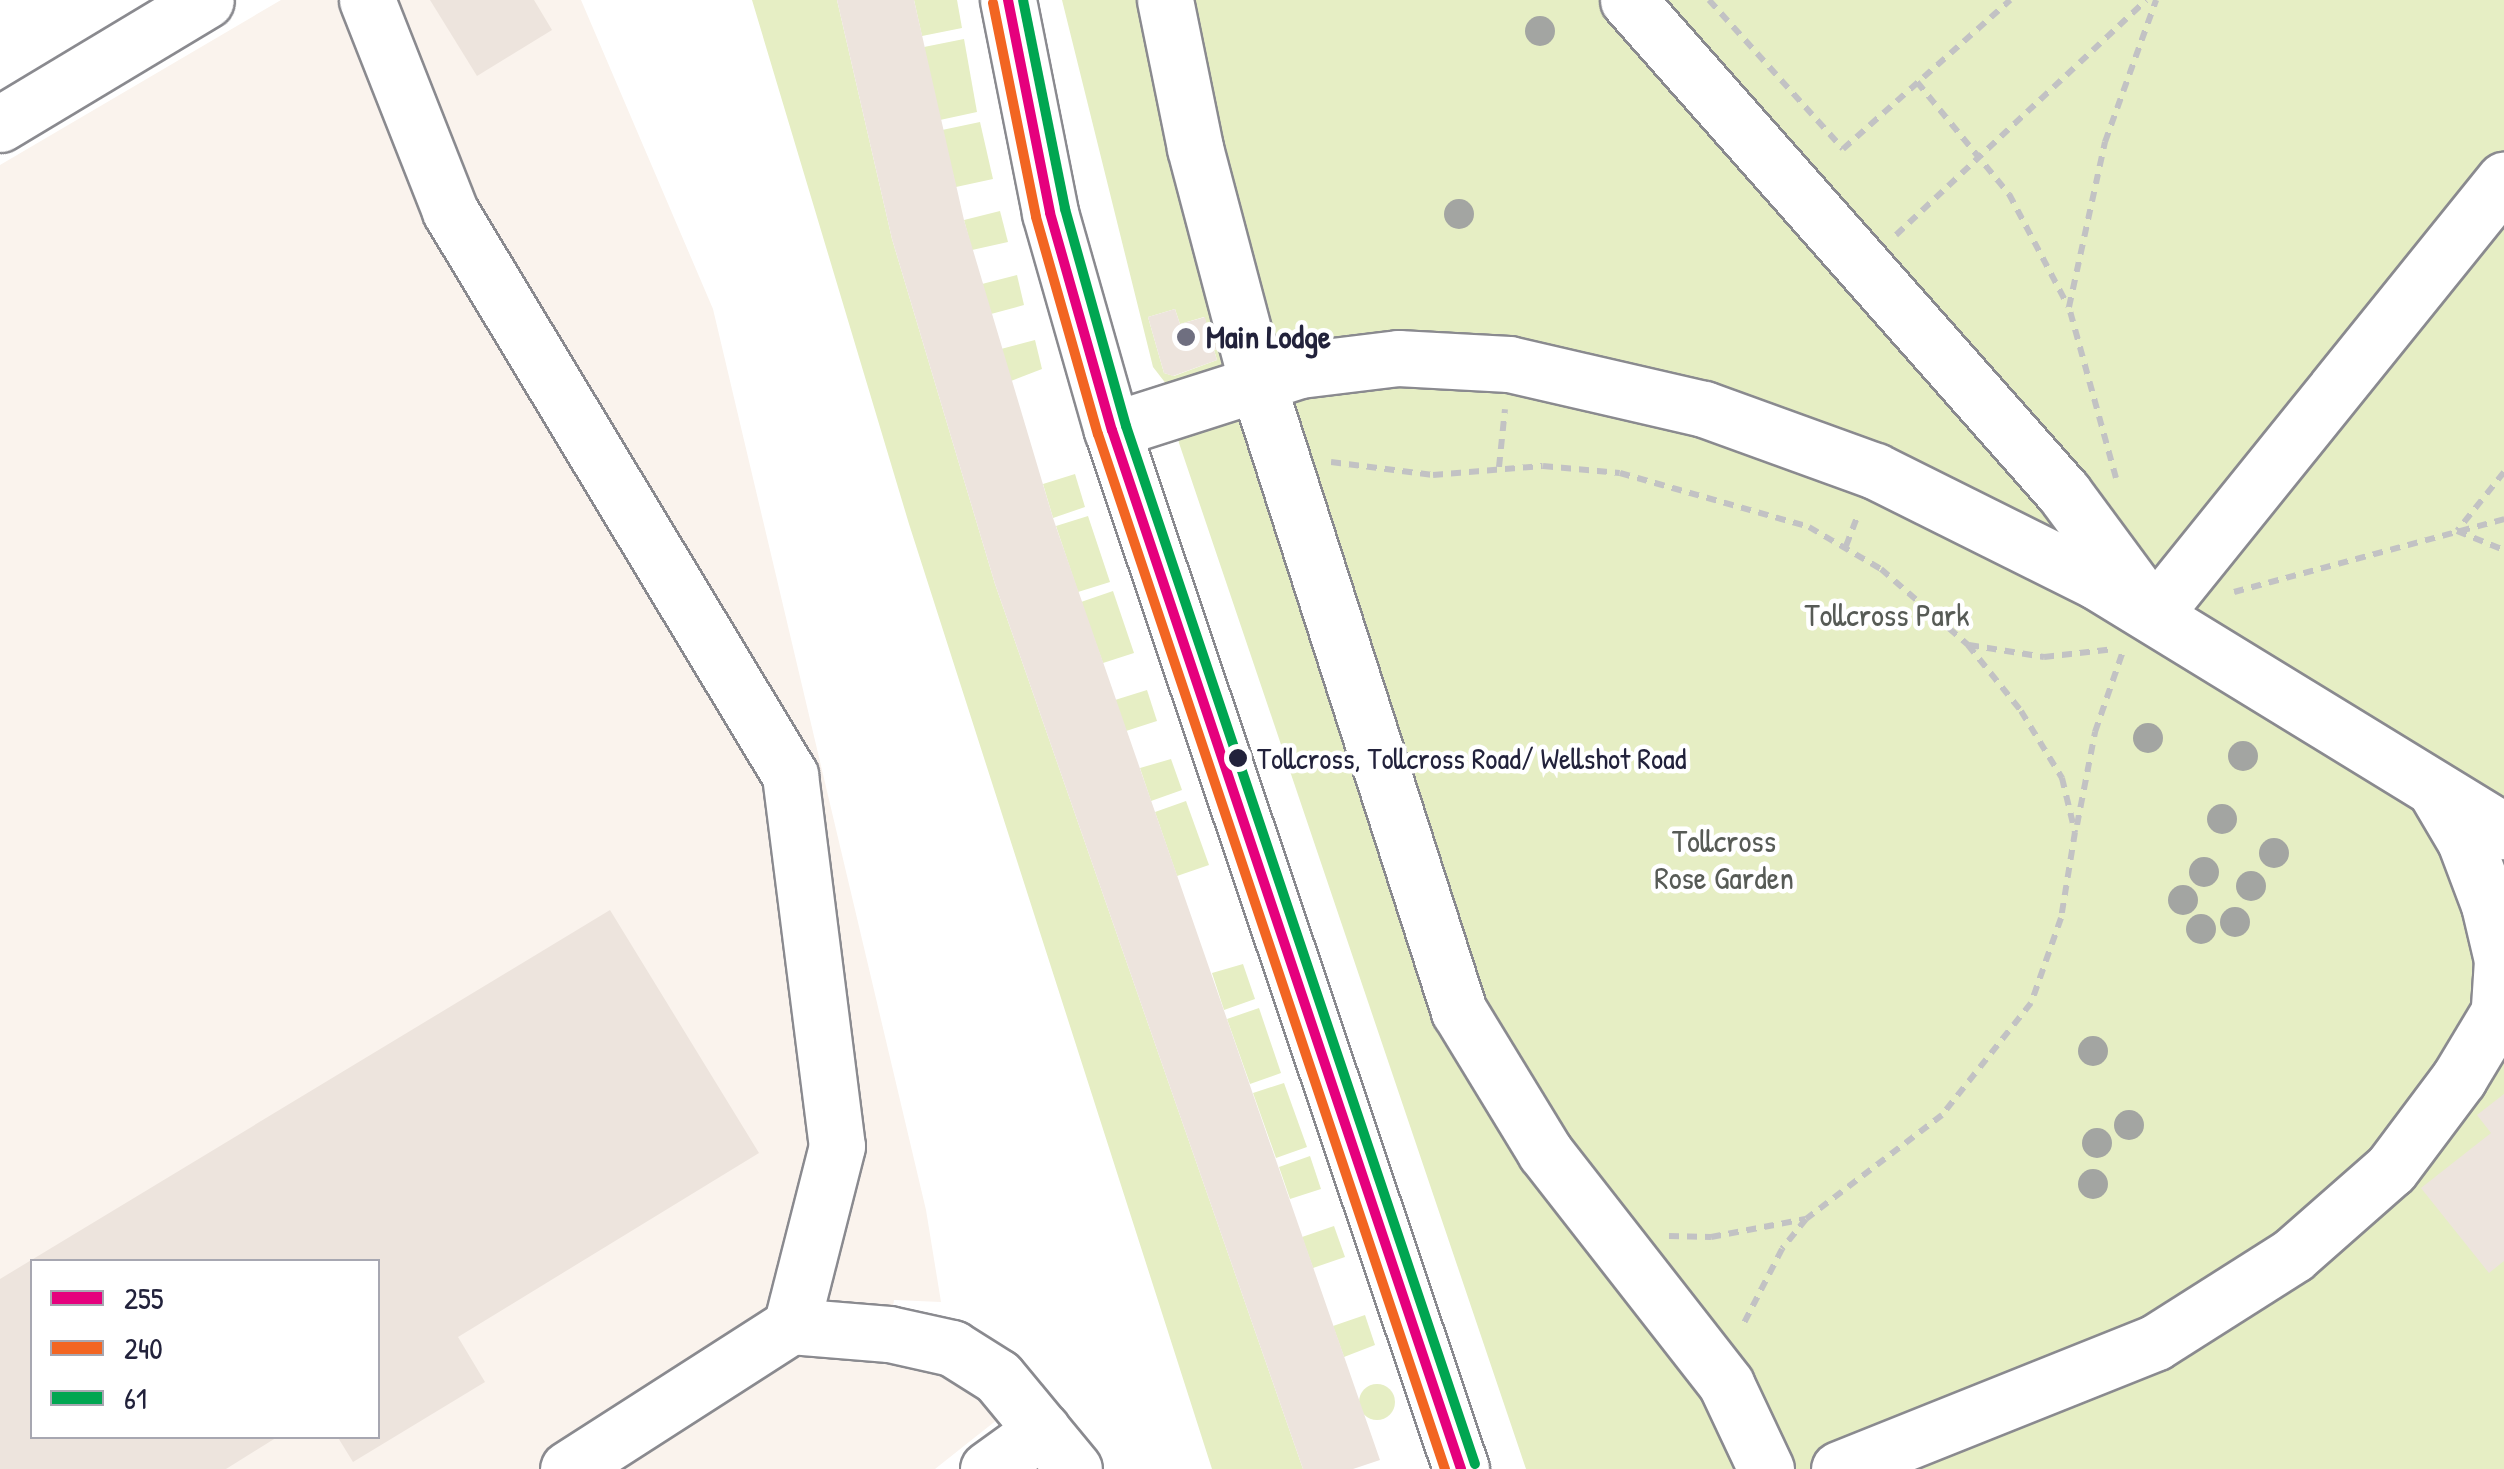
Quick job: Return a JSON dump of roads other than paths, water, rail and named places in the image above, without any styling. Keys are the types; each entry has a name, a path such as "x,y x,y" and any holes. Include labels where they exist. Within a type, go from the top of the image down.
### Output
{"street":[{"path":"0,124 206,0"},
{"path":"366,0 450,211 790,775 837,1146 791,1326"},
{"path":"1008,0 1050,213 1112,430 1461,1469"},
{"path":"1166,0 1195,148 1257,382 1459,1010 1546,1152 1726,1384 1766,1469"},
{"path":"1628,0 2064,493 2154,614"},
{"path":"2154,614 2504,180"},
{"path":"1112,430 1257,382 1398,358 1508,364 1641,391 1874,472 2154,614 2504,831"},
{"path":"1839,1469 2095,1370 2156,1342 2252,1284 2341,1218 2391,1169 2459,1078 2502,1005 2502,960 2489,905 2465,841 2433,788"},
{"path":"568,1469 791,1326 890,1334 952,1348 998,1376 1058,1450 988,1469"}],"place":[{"name":"Main Lodge","path":"1186,337"},
{"name":"Tollcross, Tollcross Road/ Wellshot Road","path":"1238,758"}],"park label":[{"name":"Tollcross Park","path":"1887,615"},
{"name":"Tollcross Rose Garden","path":"1724,860"}]}
